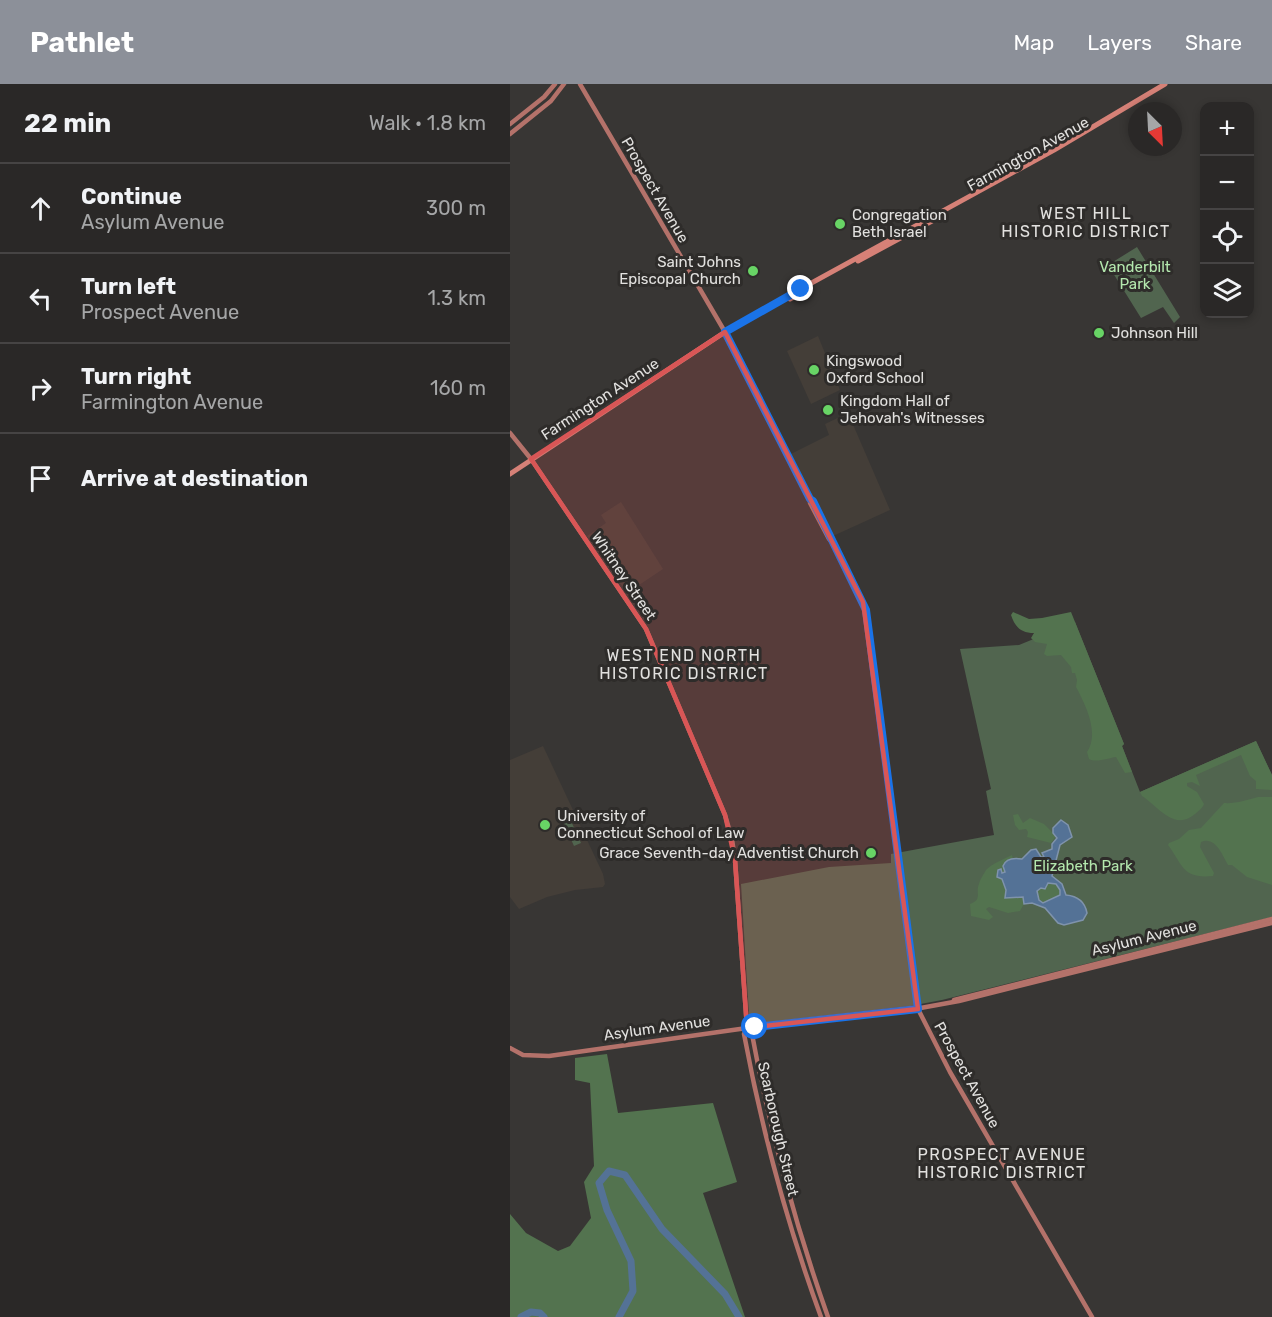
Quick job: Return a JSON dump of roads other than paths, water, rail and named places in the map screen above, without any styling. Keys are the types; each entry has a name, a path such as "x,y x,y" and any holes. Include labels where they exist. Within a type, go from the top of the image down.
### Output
{"main road":[{"path":"510,124 544,97 555,84"},
{"path":"510,134 551,101 564,84"},
{"name":"Prospect Avenue","path":"580,84 725,332 813,501 866,610 918,1009 950,1072 1092,1317"},
{"name":"Farmington Avenue","path":"510,474 725,332 1054,150 1165,84"},
{"name":"Farmington Avenue","path":"767,309 772,309 1038,162 1172,84"},
{"name":"Whitney Street","path":"510,433 531,459 646,629 725,815 735,860 747,1028"},
{"name":"Asylum Avenue","path":"510,1048 523,1055 549,1056 747,1028 918,1009 959,1001 1272,921"},
{"name":"Scarborough Street","path":"821,1317 783,1205 765,1135 744,1034 747,1028 752,1034 772,1134 790,1203 828,1317"},
{"path":"754,1088 762,1086"},
{"path":"765,1135 772,1134"},
{"path":"783,1205 790,1203"},
{"path":"801,1262 808,1259"}],"water":[{"path":"1061,820 1068,825 1072,837 1060,845 1052,876 1062,884 1066,895 1077,898 1082,903 1087,913 1083,920 1064,925 1058,923 1045,908 1032,903 1024,904 1023,897 1005,898 1006,890 1002,879 997,877 998,870 1005,872 1003,866 1006,861 1022,859 1031,850 1036,849 1041,857 1044,857 1042,853 1052,849 1052,844 1057,838 1053,833 1053,828","holes":["1048,883 1056,884 1060,895 1043,903 1039,900 1037,891 1041,888 1045,889"]}],"waterway":[{"path":"619,1317 633,1291 631,1261 607,1210 599,1183 609,1171 625,1175 662,1229 725,1294 739,1317"},
{"path":"521,1317 531,1312 540,1313 544,1317"}],"place":[{"name":"Congregation Beth Israel","path":"840,224"},
{"name":"Saint Johns Episcopal Church","path":"753,271"},
{"name":"Johnson Hill","path":"1099,333"},
{"name":"Kingswood Oxford School","path":"814,370"},
{"name":"Kingdom Hall of Jehovah's Witnesses","path":"828,410"},
{"name":"University of Connecticut School of Law","path":"545,825"},
{"name":"Grace Seventh-day Adventist Church","path":"871,853"}],"district":[{"name":"WEST HILL HISTORIC DISTRICT","path":"1086,222"},
{"name":"WEST END NORTH HISTORIC DISTRICT","path":"684,664"},
{"name":"PROSPECT AVENUE HISTORIC DISTRICT","path":"1002,1163"}],"park label":[{"name":"Vanderbilt Park","path":"1135,276"},
{"name":"Elizabeth Park","path":"1083,866"}]}
